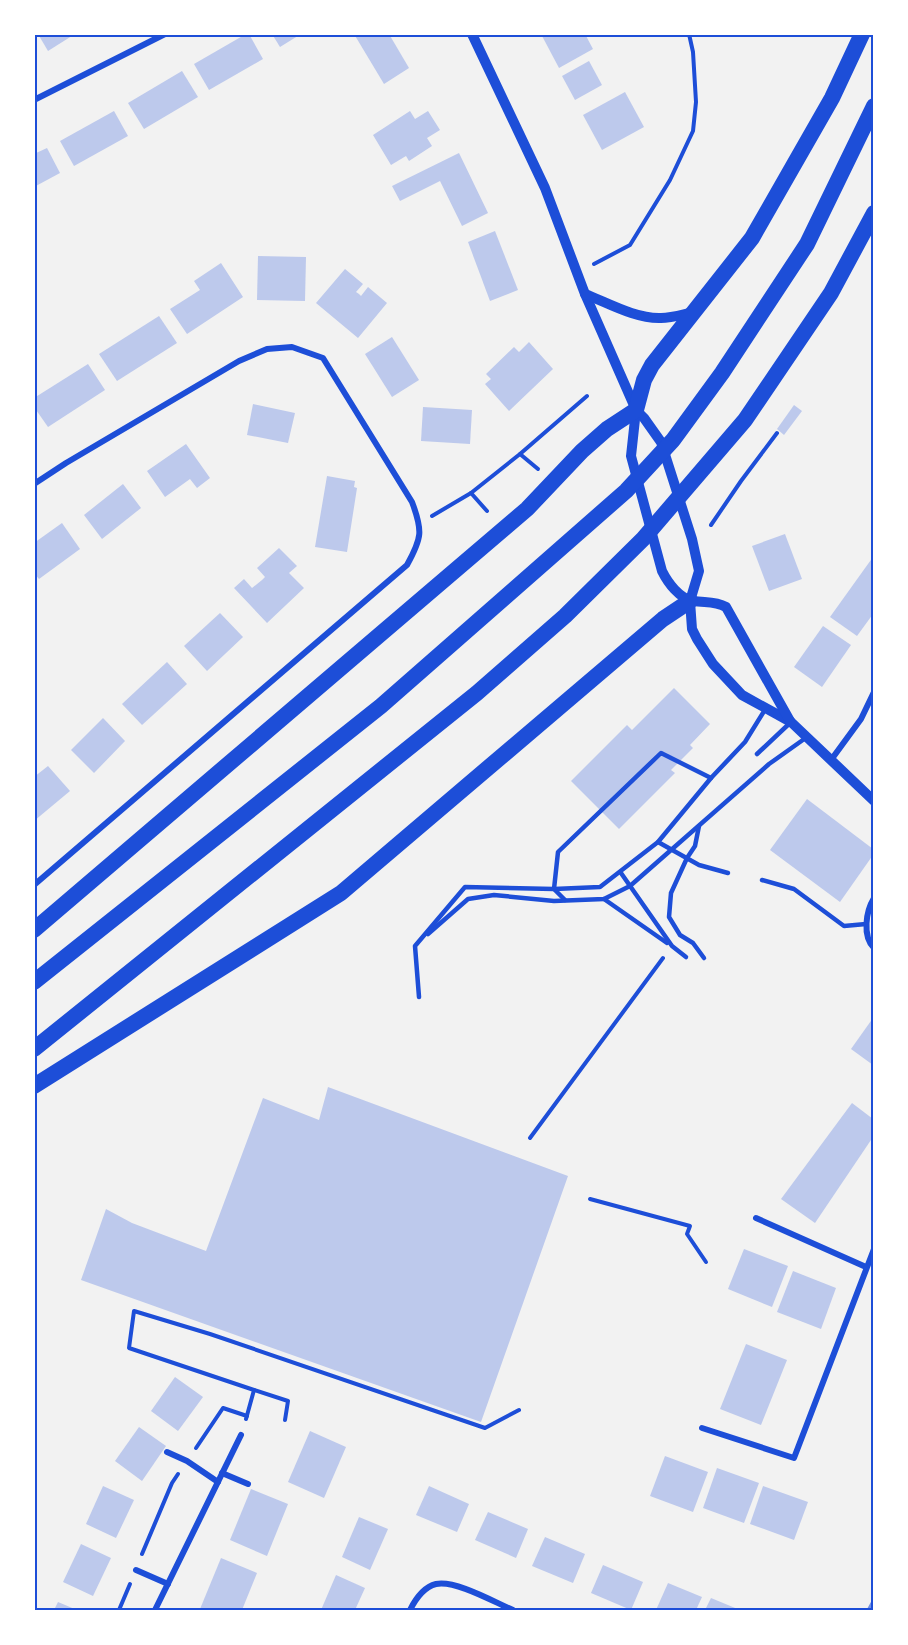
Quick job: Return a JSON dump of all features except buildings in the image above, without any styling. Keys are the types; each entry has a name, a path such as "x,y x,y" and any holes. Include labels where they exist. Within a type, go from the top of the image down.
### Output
{"highway":[{"path":"34,930 527,509 582,450 607,429 640,414 644,380 652,364 752,238 832,98 862,34"},
{"path":"34,982 381,706 626,491 673,440 723,373 807,244 873,106"},
{"path":"34,1049 477,693 565,616 635,546 745,420 831,293 873,213"},
{"path":"34,1086 341,893 663,619 690,601"}],"street":[{"path":"34,100 165,34"},
{"path":"472,34 545,188 585,294 640,414 661,442 692,539 699,571 690,601 692,629 713,664 742,695 791,722 873,801"},
{"path":"585,294 646,316 662,318 694,312"},
{"path":"34,484 239,361 267,349 292,347 323,358 412,502 420,521 419,543 407,565 34,885"},
{"path":"640,414 632,433 631,456 662,571 669,586 690,601 717,602 726,608 791,722"},
{"path":"831,760 861,719 873,692"},
{"path":"873,898 866,924 873,948"},
{"path":"756,1218 866,1267"},
{"path":"702,1428 794,1458 873,1249"},
{"path":"157,1610 241,1435"},
{"path":"168,1452 187,1461 218,1482"},
{"path":"222,1473 248,1484"},
{"path":"136,1570 168,1584"},
{"path":"410,1611 416,1598 435,1584 453,1584 513,1611"}],"lane":[{"path":"419,997 415,946 465,887 554,889 600,887 621,873 658,842 711,778 745,742 766,708"},
{"path":"757,754 791,722"},
{"path":"415,946 468,899 494,895 566,901 604,899 630,886 769,764 807,737"},
{"path":"554,889 558,852 661,753 711,778"},
{"path":"699,826 695,846 671,893 669,917 680,935 693,943 704,958"},
{"path":"658,842 699,865 728,873"},
{"path":"621,873 672,946"},
{"path":"762,880 794,889 844,926 866,924"},
{"path":"554,889 566,901"},
{"path":"604,899 686,957"}],"path":[{"path":"577,272 630,244 670,180 693,131 696,102 693,52 688,34"},
{"path":"420,521 439,513 471,493 587,396"},
{"path":"711,525 777,433"},
{"path":"520,454 539,471"},
{"path":"471,493 487,512"},
{"path":"530,1138 672,946"},
{"path":"590,1199 690,1226 687,1234 706,1262"},
{"path":"285,1420 288,1401 129,1348 134,1311 210,1334 485,1428 519,1410"},
{"path":"241,1435 254,1390"},
{"path":"119,1611 172,1483 223,1408 247,1416"}],"railway":[{"path":"869,1610 874,1601"}]}
